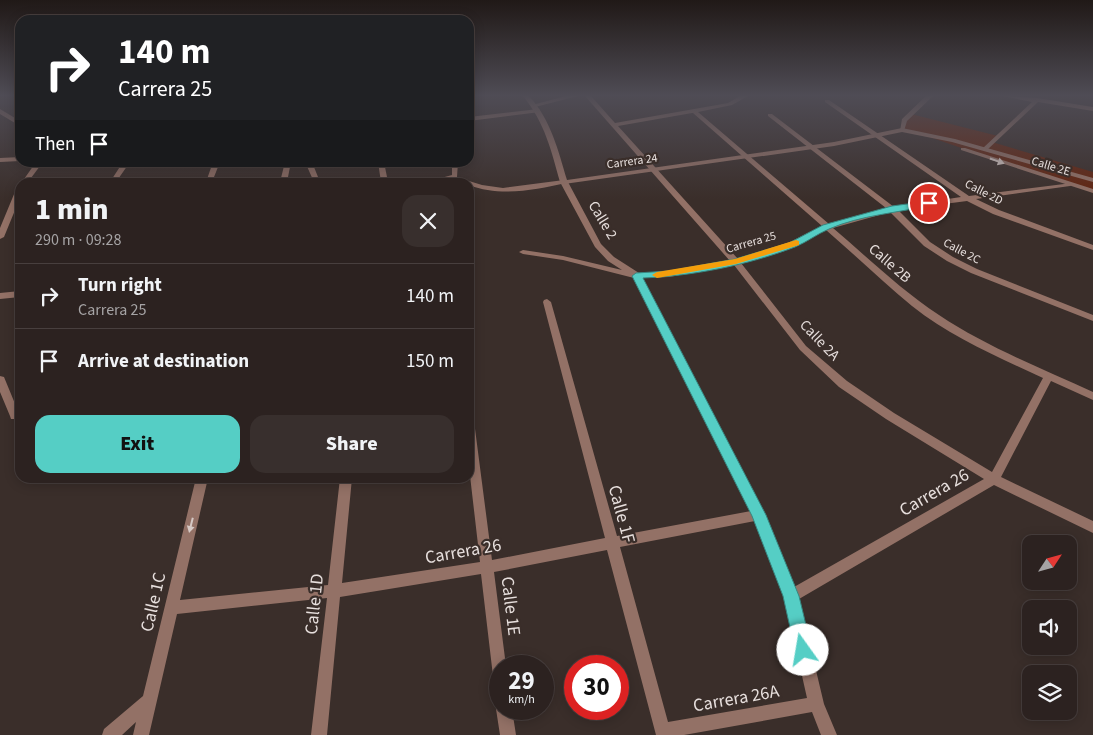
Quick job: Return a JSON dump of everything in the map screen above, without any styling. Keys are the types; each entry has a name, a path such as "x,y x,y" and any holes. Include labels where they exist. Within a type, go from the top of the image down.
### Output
{"street":[{"name":"Calle 2","path":"548,130 564,182 598,245 611,259 636,276 758,515 791,596 816,704 829,735"},
{"name":"Calle 2A","path":"619,130 736,262 803,348 842,384 890,416 994,479 1093,527"},
{"name":"Calle 2B","path":"717,130 826,227 941,323 970,339 1093,396"},
{"name":"Calle 2C","path":"791,130 892,209 927,244 950,259 974,271 1093,318"},
{"name":"Calle 2D","path":"870,130 967,198 996,212 1093,248"},
{"name":"Carrera 24","path":"474,186 496,190 564,182 814,147 900,130"},
{"name":"Calle 2E","path":"904,130 985,149 1093,180"},
{"path":"985,149 1005,130"},
{"name":"Calle 2E","path":"918,133 1093,191"},
{"path":"0,160 15,159"},
{"path":"28,178 36,167"},
{"path":"115,178 123,167"},
{"path":"447,178 455,176 455,167"},
{"name":"Carrera 24","path":"455,176 459,178"},
{"name":"Carrera 25","path":"523,252 563,258 636,276 669,274 736,262 792,244 826,227 892,209 1070,184"},
{"path":"0,237 15,201"},
{"path":"0,296 15,294"},
{"name":"Calle 1F","path":"547,302 663,733"},
{"name":"Carrera 26","path":"791,596 994,479 1049,376"},
{"path":"0,380 15,410"},
{"name":"Calle 1E","path":"474,464 497,655"},
{"name":"Calle 1C","path":"141,735 201,483"},
{"name":"Calle 1D","path":"319,735 345,483"},
{"name":"Carrera 26","path":"171,608 334,591 486,567 758,515"},
{"path":"110,735 150,700"},
{"name":"Carrera 26A","path":"663,733 816,704"},
{"path":"506,720 508,735"}],"shaded area":[{"path":"904,130 975,130 998,136 992,142 1093,172 1093,190 1002,162 918,133"}],"slow traffic":[{"path":"657,275 736,262 796,243"}],"route":[{"path":"803,650 791,596 758,515 636,276 669,274 736,262 792,244 826,227 892,209 929,203"}]}
